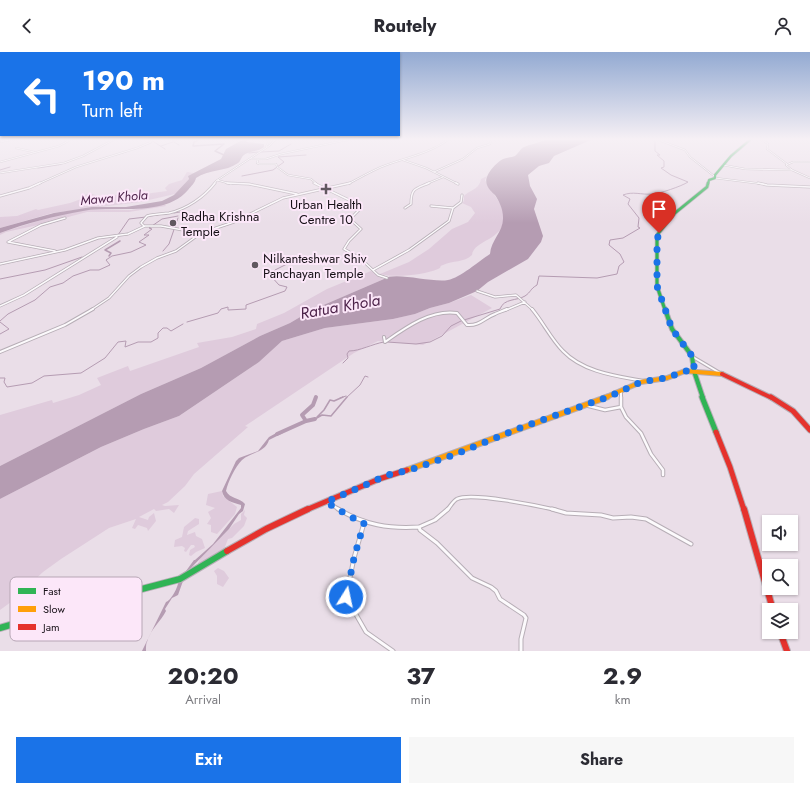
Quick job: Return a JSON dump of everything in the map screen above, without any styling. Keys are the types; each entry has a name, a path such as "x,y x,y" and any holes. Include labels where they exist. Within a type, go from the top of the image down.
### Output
{"street":[{"path":"0,174 41,167"},
{"path":"0,196 32,187 78,167"},
{"path":"144,226 142,223 149,215 173,212 194,203 213,186 217,180 240,167"},
{"path":"278,167 288,176 310,179 314,183 327,188 334,194 349,200 355,207 360,209 350,219 362,229 349,241 344,249 360,258 378,275 386,278"},
{"path":"0,352 39,334 65,325 85,314 109,298 129,276 141,267 157,258 176,251 202,233 234,222 283,198 346,185 381,167"},
{"path":"422,167 458,184"},
{"path":"434,172 445,167"},
{"path":"702,167 714,177 767,185 810,187"},
{"path":"722,167 707,184 707,188 675,213 663,226 657,237 657,286 672,329 692,356 694,371 711,423 741,500 772,603"},
{"path":"734,167 745,169 792,170 810,178"},
{"path":"405,208 411,204 411,193 414,189 443,177"},
{"path":"217,180 238,184 249,184 298,194"},
{"path":"373,270 409,250 449,221 453,208 461,202 462,195"},
{"path":"431,206 453,208"},
{"path":"56,252 8,242 41,225 65,218"},
{"path":"0,264 56,252 98,238 118,236 132,232 144,226 159,226 202,233"},
{"path":"0,306 24,295 118,236"},
{"path":"477,291 496,298 511,294 517,295 536,312 564,352 597,370 646,382"},
{"path":"384,337 385,342 396,333 419,322 422,319 445,312 453,312 457,314 467,325 473,326 486,321 492,315 502,312 510,306 526,302"},
{"path":"692,356 723,374 765,394 788,408 800,418 810,430"},
{"path":"142,589 180,579 246,539 388,475 413,469 444,458 525,426 585,405 628,387 666,378 685,371 723,374"},
{"path":"621,391 621,407 625,418 638,430 651,455 662,467 664,472 663,475"},
{"path":"585,405 605,410 621,407"},
{"path":"326,502 364,523 382,528 419,528 446,513 456,499 464,497 489,498 537,505 566,513 601,515 613,518 631,517 646,519 691,544"},
{"path":"364,523 354,558 346,597 366,632 393,651"},
{"path":"419,528 437,543 472,578 491,587 496,591 500,599 524,615 526,618 521,651"},
{"path":"0,628 10,625"},
{"path":"783,639 787,651"}],"shaded area":[{"path":"187,172 194,173 188,176 189,179 175,194 140,202 52,213 0,228 0,217 17,216 36,209 38,210 70,203 84,198 82,196 90,193 100,197 122,194 137,195 167,191 165,188 169,184 182,180"},
{"path":"487,176 485,180 503,210 504,220 497,233 474,249 469,258 447,263 438,269 401,276 380,274 409,262 429,249 452,229 468,222 475,213 471,207 462,203 464,201 464,196 477,187 481,179"},
{"path":"164,204 166,206 129,212 87,212 6,232 0,235 0,233 54,216 85,210 131,210"},
{"path":"371,271 384,279 312,310 290,323 260,336 201,368 141,394 0,466 0,415 52,400 53,403 79,395 101,385 97,378 128,366 130,371 199,347 197,343 232,337 256,329 257,324 284,313 327,289"},
{"path":"471,295 492,308 423,345 378,341 354,353 245,426 248,427 194,474 185,486 168,502 162,505 179,505 174,513 169,509 156,511 154,509 139,517 148,520 154,513 156,521 148,531 147,528 138,525 135,529 132,528 136,519 109,528 61,559 38,577 10,577 10,603 0,610 0,499 101,447 179,416 259,362 282,341 325,328 393,319 415,314"},
{"path":"222,491 223,496 237,507 235,514 217,534 211,532 211,525 207,524 211,518 208,512 215,508 206,505 208,494"},
{"path":"245,510 244,515 247,518 244,526 232,538 228,539 223,552 198,568 198,563 201,557 234,524 241,520 241,514"},
{"path":"195,518 199,519 199,524 188,531 187,535 195,532 196,536 202,539 205,548 191,556 189,555 190,550 195,547 194,545 191,545 186,552 184,551 185,548 182,546 174,547 175,540 182,537 184,527"},
{"path":"218,568 224,571 229,578 223,587 217,584 217,576 214,571"}],"water":[{"path":"206,167 231,167 201,175 196,178 188,190 178,199 166,204 138,209 83,211 41,220 0,233 0,228 54,213 92,207 126,207 162,201 174,195 189,179 188,176"},
{"name":"Ratua Khola","path":"494,167 538,167 528,175 530,186 537,199 534,209 543,236 541,242 528,259 488,282 477,291 449,303 415,314 393,319 325,328 282,341 259,362 179,416 101,447 0,499 0,466 141,394 201,368 260,336 290,323 312,310 389,277 396,276 448,280 464,273 490,254 493,244 502,227 503,214 500,205 486,181 488,174"},
{"path":"278,432 283,433 269,440 261,450 246,457 237,467 230,479 226,491 228,494 245,504 243,511 239,514 229,529 190,569 191,571 183,581 178,595 172,598 165,609 166,611 164,615 151,633 166,602 171,598 176,590 179,576 186,571 194,560 213,544 241,508 241,505 227,499 222,491 236,461 239,458 258,451 269,437"},
{"path":"148,638 146,643 146,651 142,651"}],"waterway":[{"path":"0,170 10,167"},
{"path":"38,168 45,167"},
{"path":"242,176 273,170 277,167"},
{"path":"464,320 500,309 504,303 522,298 537,285 539,276 597,278 617,274 619,266 624,262 620,254 609,245 610,240 623,238 640,228 638,227 639,218 628,204 630,199 623,195 630,193 655,194 670,190 688,182 671,175 661,168 664,167"},
{"path":"174,213 180,212"},
{"path":"150,216 158,215"},
{"path":"0,321 8,314 35,300 50,287 63,283 73,276 90,270 99,270 110,265 106,260 112,256 131,252 146,245 139,242 149,235 144,235 152,229 149,228 162,219 178,216"},
{"path":"118,235 129,219 146,217"},
{"path":"163,251 169,244 178,218"},
{"path":"109,256 111,253 105,250 120,241"},
{"path":"0,279 45,270 82,257"},
{"path":"187,322 218,313 221,309 228,307 228,310 246,309 246,305 285,291 287,287 279,285 270,275 275,270 289,263 289,258"},
{"path":"387,342 416,344 430,342 442,336 451,326 461,321"},
{"path":"0,322 9,329 0,334"},
{"path":"0,378 5,378 4,382 7,387 32,383 44,376 81,373 105,358 118,342 126,341 125,347 138,342 151,342 158,338 158,333 163,328 167,328 171,331 183,324"},
{"path":"343,363 348,358 347,354 349,351 384,342"},
{"path":"347,397 360,385 365,376 368,377"},
{"path":"306,421 302,415 313,405 316,397"},
{"path":"317,417 324,410 330,400 334,401 343,397"},
{"path":"315,419 322,415 331,416 347,397"},
{"path":"306,421 315,419"},
{"path":"277,434 306,421"}],"traffic: fast":[{"path":"716,432 706,409 694,371 692,356 672,329 657,286 656,271 657,235 675,213 707,187 709,180 715,178 715,175 722,167"},
{"path":"142,589 180,579 227,551"},
{"path":"0,628 10,625"}],"traffic: slow":[{"path":"407,470 608,397 641,382 667,378 685,371 722,374"}],"traffic: jam":[{"path":"722,374 765,394 793,411 810,430"},
{"path":"716,432 730,467 748,521 771,603"},
{"path":"227,551 293,516 379,479 407,470"},
{"path":"783,639 787,651"}],"place":[{"name":"Urban Health Centre 10","path":"326,189"},
{"name":"Radha Krishna Temple","path":"173,223"},
{"name":"Nilkanteshwar Shiv Panchayan Temple","path":"255,265"}],"route":[{"path":"346,597 346,589 364,523 326,502 388,475 413,469 456,454 525,426 608,397 641,382 678,375 688,370 694,371 692,356 678,340 670,326 657,286 656,264 658,250 657,240 659,233"}],"water label":[{"name":"Mawa Khola","path":"114,197"}]}
